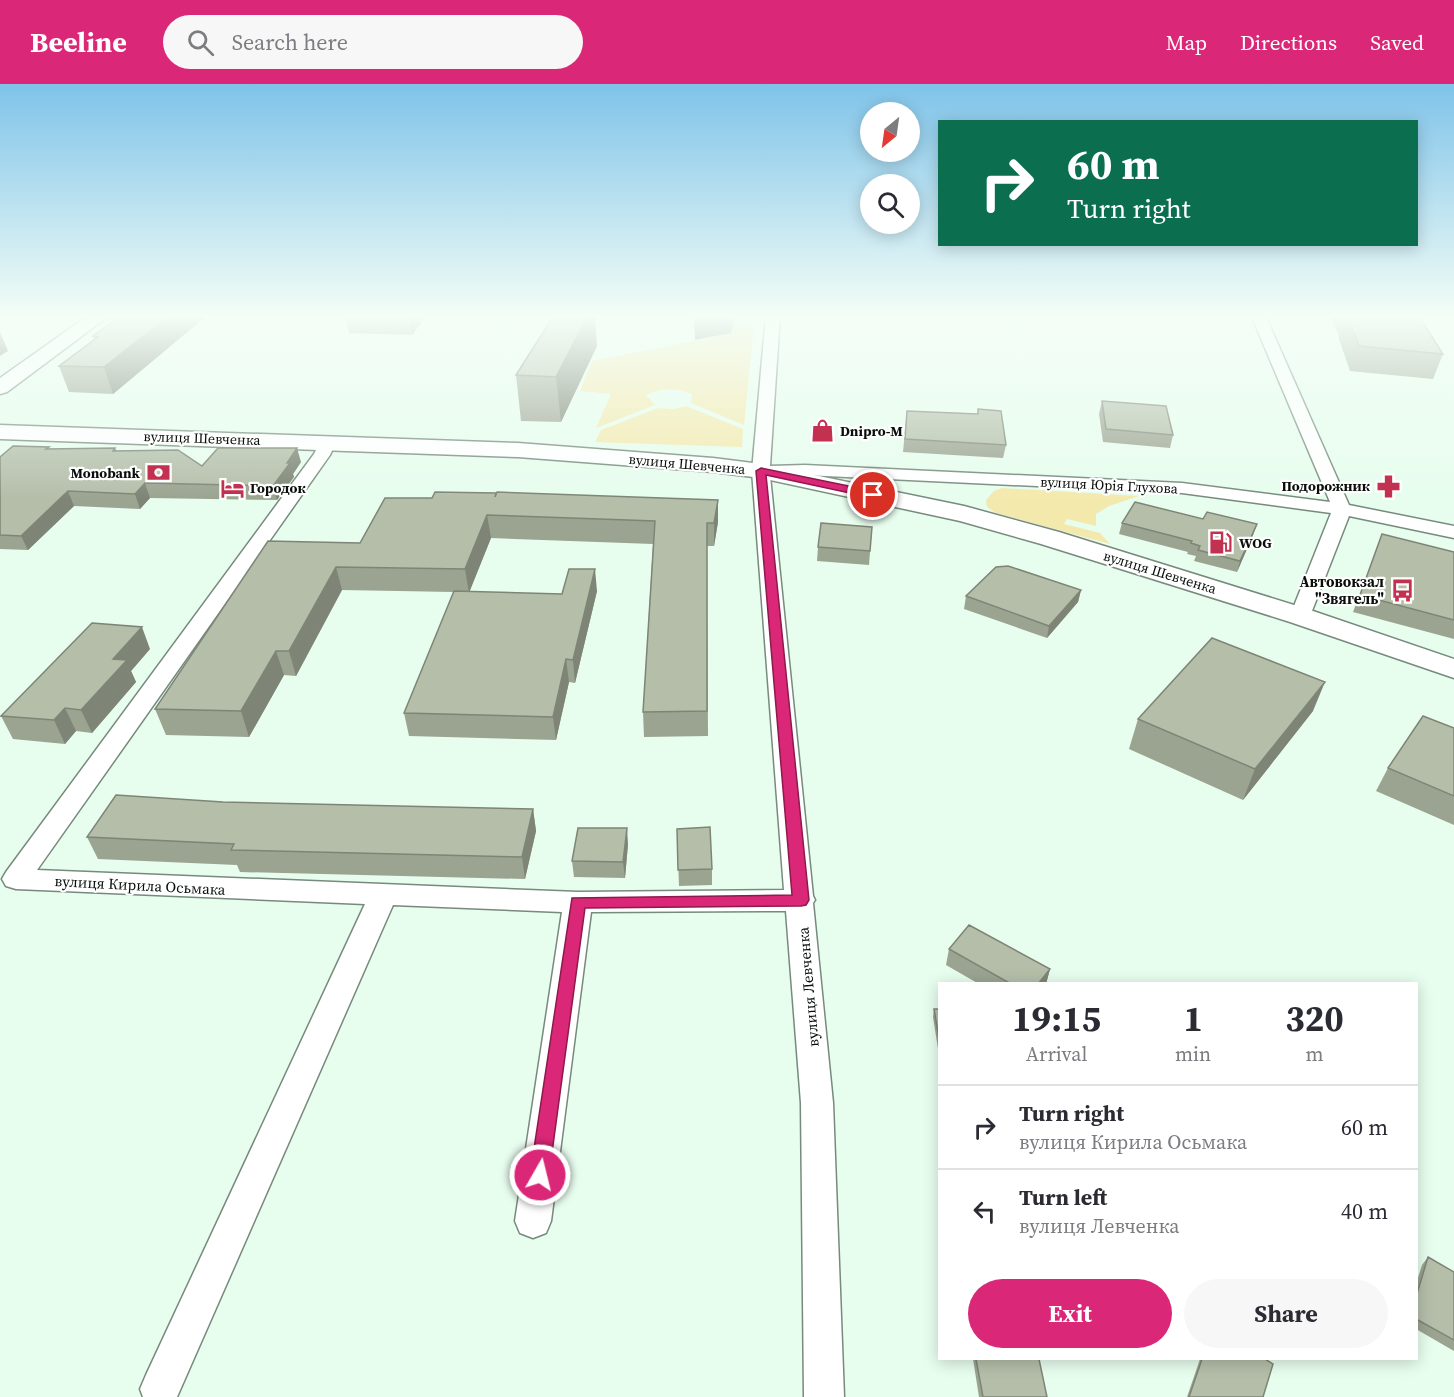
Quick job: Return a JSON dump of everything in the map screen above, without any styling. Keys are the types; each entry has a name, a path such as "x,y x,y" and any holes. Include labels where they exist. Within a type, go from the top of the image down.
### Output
{"main road":[{"path":"0,388 16,376"},
{"name":"вулиця Шевченка","path":"0,432 530,451 713,465 761,471 964,514 1050,538 1300,616 1454,669"}],"street":[{"name":"вулиця Левченка","path":"768,376 761,471 801,900 817,1103 824,1397"},
{"path":"1285,376 1342,509 1300,616"},
{"name":"вулиця Кирила Осьмака","path":"328,442 315,465 16,879 578,902 801,900"},
{"name":"вулиця Юрія Глухова","path":"761,471 805,470 1182,488 1342,509 1454,532"},
{"path":"160,1389 383,895"},
{"path":"533,1221 578,902"}],"shaded area":[{"path":"586,376 749,376 744,425 691,403 692,394 669,390 646,395 655,405 596,428 611,394 580,391"},
{"path":"686,406 743,429 742,447 595,442 601,430 658,408 673,409"},
{"path":"1002,488 1139,496 1109,506 1096,514 1096,526 1067,519 1064,524 1100,533 1110,544 996,513 987,507 986,500 994,491"}],"building":[{"path":"1102,401 1166,406 1173,435 1106,429"},
{"path":"978,409 1001,411 1006,445 905,439 907,411 978,414"},
{"path":"13,446 49,447 46,449 115,448 113,451 178,450 202,466 218,448 297,448 287,463 290,463 273,486 145,483 135,494 68,491 21,536 0,535 0,457"},
{"path":"435,492 496,493 495,497 497,492 718,500 714,523 707,523 707,711 643,712 655,521 487,515 465,569 336,567 289,651 276,651 241,711 155,709 268,541 360,543 385,498 432,498"},
{"path":"1135,502 1203,519 1207,512 1257,524 1240,561 1198,550 1200,546 1191,543 1192,541 1122,523"},
{"path":"821,523 872,527 870,551 818,547"},
{"name":"Автовокзал \"Звягель\"","path":"1382,534 1454,552 1454,620 1360,595"},
{"path":"1008,566 1081,590 1049,626 966,596 996,567"},
{"path":"569,569 595,569 573,660 566,659 553,717 404,713 454,591 562,594"},
{"path":"92,623 142,627 113,659 127,660 81,710 65,708 54,720 1,716"},
{"path":"1212,638 1325,682 1255,769 1138,719"},
{"path":"1423,716 1454,728 1454,796 1388,768"},
{"path":"116,795 223,802 533,809 522,857 231,850 234,844 87,837"},
{"path":"710,827 712,869 678,870 677,829"},
{"path":"578,828 627,828 623,862 572,861"},
{"path":"969,925 1050,969 1040,982 1007,982 949,949"},
{"path":"934,1009 938,1009 938,1032"},
{"path":"1428,1257 1454,1272 1454,1340 1418,1320 1418,1290"},
{"path":"976,1360 1039,1360 1047,1397 983,1397"},
{"path":"1202,1360 1267,1360 1273,1364 1263,1397 1189,1397"}],"place":[{"name":"Dnipro-M","path":"822,431"},
{"name":"Monobank","path":"158,473"},
{"name":"Подорожник","path":"1388,486"},
{"name":"Городок","path":"232,488"},
{"name":"WOG","path":"1221,543"},
{"name":"Автовокзал \"Звягель\"","path":"1402,590"}],"route":[{"path":"540,1175 578,902 801,900 761,471 873,495"}]}
